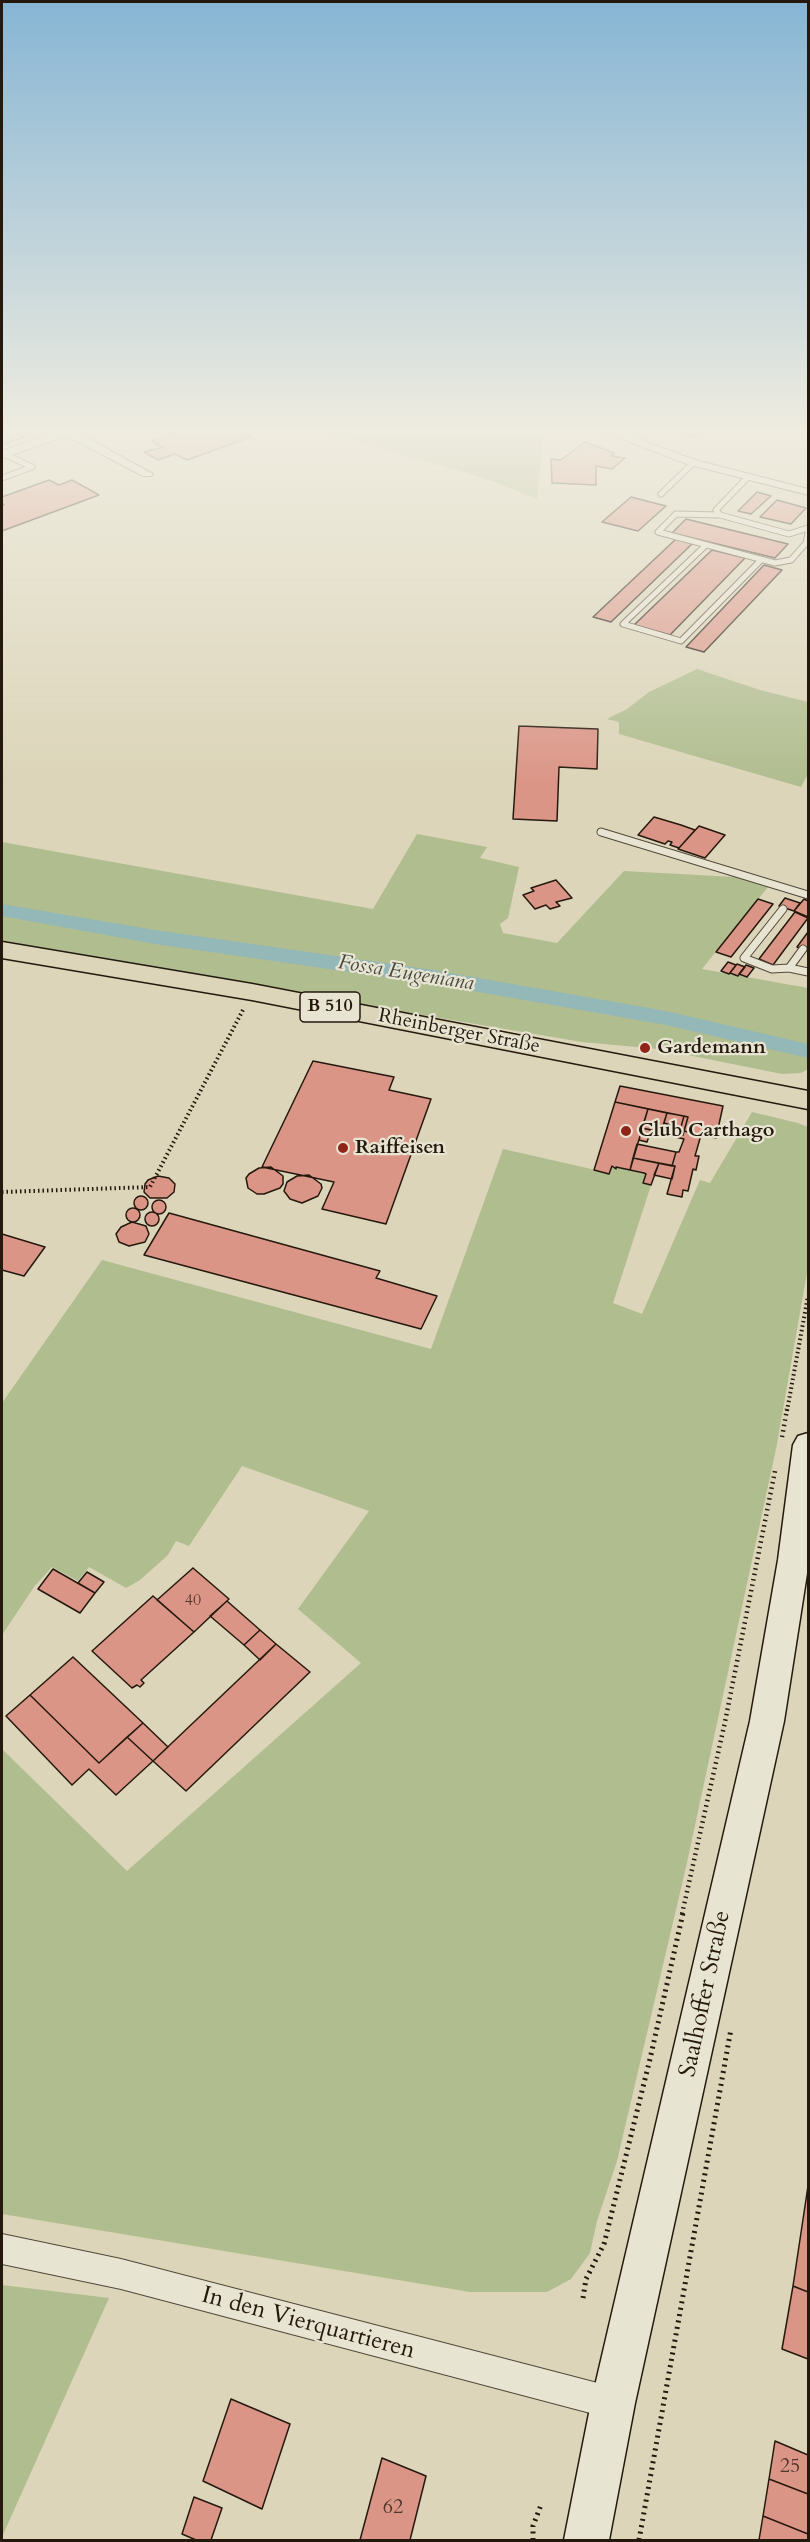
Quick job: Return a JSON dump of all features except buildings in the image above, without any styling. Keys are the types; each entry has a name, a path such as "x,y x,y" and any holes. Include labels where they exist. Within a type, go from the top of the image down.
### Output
{"main road":[{"name":"Rheinberger Straße","path":"2,950 252,992 808,1100"},
{"name":"Saalhoffer Straße","path":"586,2541 613,2403 767,1721 794,1560 795,1444"}],"street":[{"name":"In den Vierquartieren","path":"2,2249 121,2274 613,2403"}],"lane":[{"path":"705,546 623,624 681,641 760,560"},
{"path":"708,546 774,563 792,560 804,546"},
{"path":"601,832 808,895"},
{"path":"783,909 744,958 772,969 789,968 808,972"},
{"path":"789,968 803,949"}],"path":[{"path":"2,1192 150,1187 252,992"},
{"path":"795,1444 808,1296"},
{"path":"583,2298 586,2279 604,2244 650,2060 725,1722 777,1465"},
{"path":"639,2541 732,2027"},
{"path":"533,2541 533,2526 541,2505"}],"green space":[{"path":"697,669 760,690 808,702 808,774 801,787 619,734 619,722 607,719 627,709 649,692"},
{"path":"417,834 487,847 480,858 519,867 508,918 500,924 503,933 557,943 624,871 735,877 768,887 702,969 808,988 808,1069 801,1073 782,1074 658,1049 582,1042 2,944 2,842 373,909"},
{"path":"752,1112 808,1127 808,1267 776,1449 686,1867 617,2161 597,2221 590,2253 571,2279 547,2292 470,2292 2,2214 2,1749 127,1871 361,1663 298,1609 369,1511 242,1466 189,1546 176,1541 168,1555 140,1580 126,1588 89,1567 78,1581 52,1567 34,1587 2,1635 2,1403 102,1260 431,1349 503,1149 609,1173 612,1166 615,1169 616,1167 646,1174 643,1183 651,1185 613,1303 642,1314 700,1180 710,1183"},
{"path":"2,2285 109,2298 2,2537"}],"waterway":[{"name":"Fossa Eugeniana","path":"2,910 155,937 433,977 666,1018 808,1051"}],"place":[{"name":"Gardemann","path":"645,1048"},
{"name":"Club Carthago","path":"626,1131"},
{"name":"Raiffeisen","path":"343,1148"}]}
